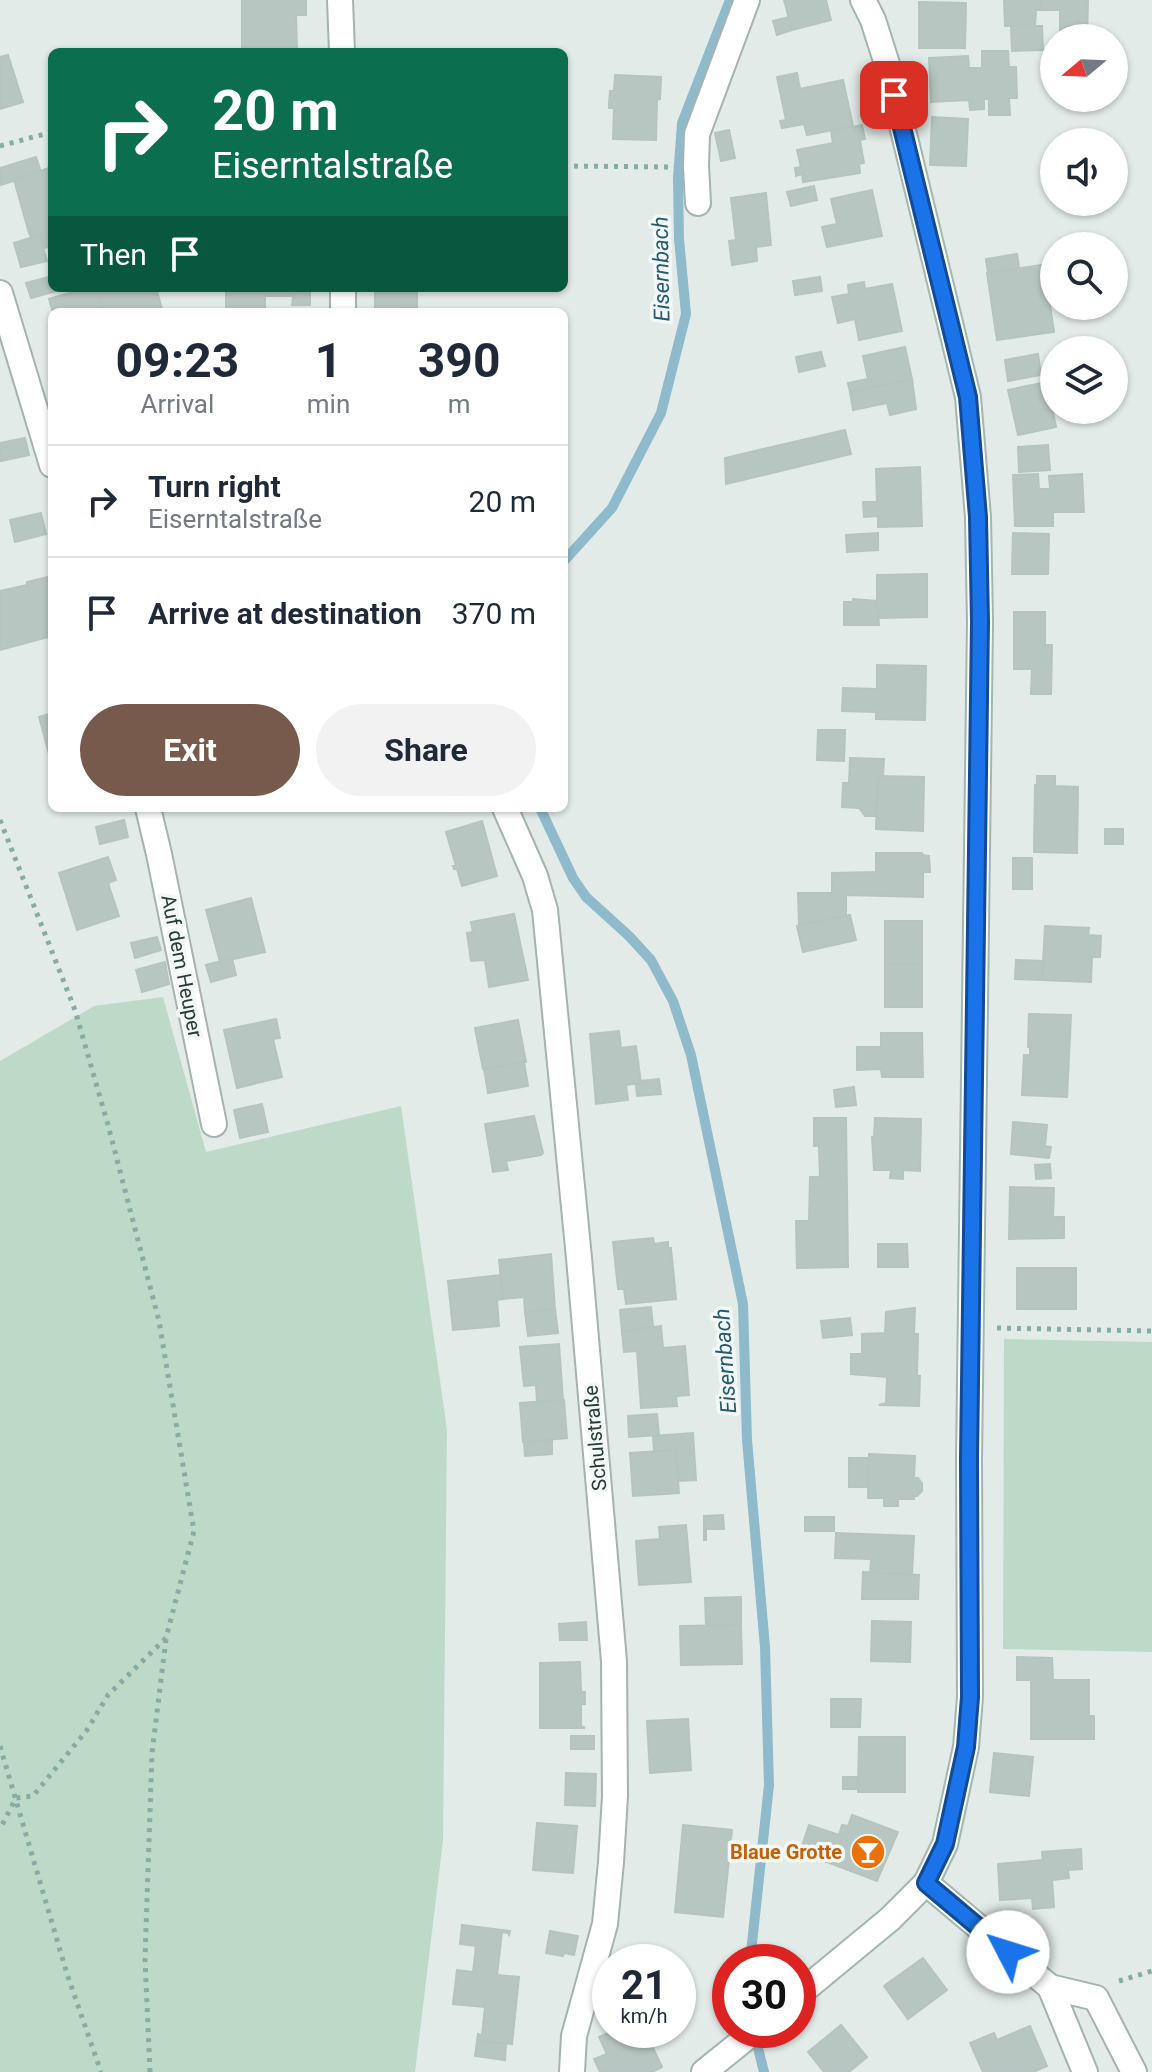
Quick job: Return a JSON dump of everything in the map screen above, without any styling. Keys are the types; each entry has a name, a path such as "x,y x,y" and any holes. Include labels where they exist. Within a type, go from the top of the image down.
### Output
{"street":[{"path":"340,0 342,48"},
{"path":"698,203 697,134 747,0"},
{"path":"816,1980 890,1919 926,1883 945,1844 966,1747 969,1710 980,622 977,502 968,397 887,64 863,0"},
{"path":"0,293 48,452"},
{"name":"Auf dem Heuper","path":"149,812 214,1124"},
{"name":"Schulstraße","path":"507,812 535,876 545,910 578,1242 614,1661 615,1796 605,1924 574,2036 572,2072"},
{"path":"926,1883 1050,1987 1096,1998 1134,2072"},
{"path":"1050,1987 1085,2072"},
{"path":"704,2072 733,2048"}],"path":[{"path":"0,146 48,133"},
{"path":"568,166 671,167"},
{"path":"0,820 75,1010 108,1125 159,1321 194,1531 166,1638 152,1753 145,1959 150,2072"},
{"path":"971,1327 1152,1331"},
{"path":"16,1798 33,1796 87,1730 108,1695 166,1638"},
{"path":"0,1746 2,1762 16,1798 67,1974 101,2072"},
{"path":"0,1829 16,1798"}],"green space":[{"path":"163,997 206,1152 401,1106 447,1430 443,1841 415,2072 0,2072 0,1061 94,1006"},
{"path":"1004,1339 1152,1342 1152,1652 1003,1649"}],"building":[{"path":"242,0 306,0 306,15 296,15 297,48 242,48"},
{"path":"784,0 826,0 831,20 792,30"},
{"path":"1004,0 1041,0 1041,10 1036,10 1035,26 1005,26"},
{"path":"1041,0 1088,0 1087,24 1060,24 1060,10 1041,10"},
{"path":"919,2 966,3 965,48 919,48"},
{"path":"789,17 792,30 777,35 773,21"},
{"path":"1011,26 1040,26 1040,50 1012,51"},
{"path":"982,51 1008,51 1009,67 1016,67 1017,98 1009,98 1010,115 989,115 989,99 984,99 984,109 970,110 969,100 931,102 929,58 968,56 969,68 982,68"},
{"path":"8,55 23,102 0,109 0,57"},
{"path":"797,73 800,89 843,80 853,126 807,135 804,124 782,128 780,121 786,120 777,77"},
{"path":"615,75 661,77 656,140 613,139 614,108 609,108 609,103"},
{"path":"932,117 968,119 966,166 930,165"},
{"path":"862,125 865,139 860,140 864,163 859,164 860,173 803,182 802,174 796,176 795,168 801,167 797,150 833,143 831,131"},
{"path":"729,130 735,158 721,161 715,133"},
{"path":"36,157 41,172 1,185 0,168"},
{"path":"48,168 48,247 44,248 39,235 31,237 14,180"},
{"path":"814,186 817,200 791,206 787,192"},
{"path":"872,190 882,236 827,247 822,227 837,224 831,199"},
{"path":"766,193 771,245 756,247 757,261 732,265 729,241 736,240 731,198"},
{"path":"39,235 47,261 21,267 14,243"},
{"path":"1017,254 1019,268 988,273 986,259"},
{"path":"1040,265 1040,320 1052,320 1054,332 997,340 987,273"},
{"path":"48,277 48,292 52,292 31,298 26,283"},
{"path":"820,277 822,291 795,295 793,281"},
{"path":"864,282 865,289 892,284 902,331 859,340 855,319 838,323 832,297 849,294 848,285"},
{"path":"73,292 98,292 103,308 52,308 49,299"},
{"path":"98,292 157,292 162,308 103,308"},
{"path":"226,292 294,292 294,296 265,296 265,308 226,308"},
{"path":"294,292 310,292 310,305 292,305"},
{"path":"375,292 417,292 417,308 375,308"},
{"path":"905,347 912,379 850,392 848,383 868,379 863,356"},
{"path":"821,352 825,366 799,372 796,357"},
{"path":"1038,354 1040,375 1008,381 1005,360"},
{"path":"912,379 916,409 890,415 887,403 853,410 850,392"},
{"path":"1040,383 1040,424 1055,424 1056,427 1018,435 1008,390"},
{"path":"845,430 851,454 726,484 725,458"},
{"path":"25,438 29,455 1,461 0,443"},
{"path":"1048,445 1050,470 1019,472 1018,447"},
{"path":"920,467 922,526 878,527 878,516 864,517 863,502 877,502 876,469"},
{"path":"1038,474 1039,489 1050,489 1049,476 1082,474 1084,512 1053,512 1053,526 1015,526 1013,475"},
{"path":"41,513 46,534 15,542 10,520"},
{"path":"878,533 878,550 847,552 846,535"},
{"path":"1013,533 1049,534 1048,574 1012,574"},
{"path":"927,574 927,617 877,618 877,575"},
{"path":"48,577 48,637 0,650 0,591 27,585 27,582"},
{"path":"853,599 877,601 879,625 844,625 844,602 853,602"},
{"path":"1014,612 1045,612 1045,645 1052,645 1051,694 1031,694 1032,669 1014,669"},
{"path":"877,665 926,666 925,720 876,719 876,712 842,711 843,688 877,689"},
{"path":"48,714 48,750 39,717"},
{"path":"818,730 845,730 844,761 817,760"},
{"path":"850,758 884,759 883,776 878,776 877,816 865,816 859,808 842,807 843,783 849,783"},
{"path":"878,776 924,777 923,831 876,829"},
{"path":"1037,776 1055,776 1055,786 1078,787 1077,853 1034,852"},
{"path":"124,820 128,837 100,844 96,827"},
{"path":"482,821 497,876 462,886 457,869 453,866 456,866 446,832"},
{"path":"1105,829 1123,829 1123,844 1105,844"},
{"path":"876,853 922,853 929,856 930,872 923,872 923,897 846,895 846,915 799,926 798,893 832,893 832,873 876,872"},
{"path":"108,857 116,880 108,883 119,916 77,930 59,873"},
{"path":"1013,858 1032,858 1032,889 1013,889"},
{"path":"251,898 265,952 220,962 206,910"},
{"path":"514,914 528,980 489,987 485,960 471,961 467,933 473,932 471,922"},
{"path":"850,915 856,940 803,952 797,926"},
{"path":"885,921 922,921 922,964 885,964"},
{"path":"1045,926 1089,928 1088,935 1101,936 1100,957 1092,957 1091,982 1042,980"},
{"path":"157,937 161,950 135,958 131,943"},
{"path":"232,958 236,975 211,982 206,965"},
{"path":"1016,960 1044,961 1042,980 1015,979"},
{"path":"165,962 169,984 142,992 136,970"},
{"path":"885,964 922,964 922,1007 885,1007"},
{"path":"1029,1014 1071,1015 1067,1097 1022,1095 1024,1055 1030,1055"},
{"path":"276,1019 280,1038 273,1039 282,1077 237,1088 224,1030"},
{"path":"518,1020 526,1062 483,1069 475,1028"},
{"path":"619,1031 621,1048 636,1046 641,1083 626,1085 628,1100 596,1104 590,1034"},
{"path":"881,1033 922,1033 923,1077 882,1077 881,1069 857,1070 857,1047 881,1047"},
{"path":"524,1062 528,1086 488,1093 484,1069"},
{"path":"659,1079 661,1094 637,1096 636,1084"},
{"path":"854,1087 856,1105 836,1107 834,1090"},
{"path":"262,1104 268,1132 240,1138 234,1110"},
{"path":"534,1116 543,1153 506,1161 508,1170 493,1172 485,1124"},
{"path":"814,1118 846,1118 848,1267 797,1268 796,1221 809,1221 810,1177 820,1177 819,1146 814,1146"},
{"path":"875,1118 921,1119 920,1171 903,1170 903,1179 890,1178 891,1170 874,1170 872,1137"},
{"path":"1013,1122 1047,1125 1045,1146 1051,1147 1049,1158 1011,1154"},
{"path":"1050,1164 1051,1178 1036,1179 1035,1165"},
{"path":"1010,1187 1054,1188 1053,1217 1064,1217 1064,1238 1009,1239"},
{"path":"653,1238 654,1244 668,1242 668,1248 671,1248 676,1299 626,1304 624,1289 618,1289 613,1242"},
{"path":"878,1244 907,1244 908,1267 878,1267"},
{"path":"551,1254 555,1309 525,1312 524,1297 503,1299 499,1260"},
{"path":"1017,1268 1076,1268 1076,1309 1017,1309"},
{"path":"500,1275 503,1299 497,1300 499,1326 453,1330 448,1281"},
{"path":"651,1307 653,1326 622,1332 620,1310"},
{"path":"915,1308 919,1406 879,1405 886,1403 887,1377 851,1374 851,1354 862,1354 862,1334 885,1333 886,1312"},
{"path":"555,1309 558,1333 528,1336 525,1312"},
{"path":"850,1318 852,1335 823,1338 821,1321"},
{"path":"661,1326 663,1348 685,1346 689,1395 676,1396 677,1406 641,1408 637,1351 624,1352 622,1332"},
{"path":"559,1344 563,1400 537,1402 536,1385 524,1386 520,1347"},
{"path":"564,1400 567,1438 523,1442 520,1403"},
{"path":"657,1414 659,1435 629,1437 628,1416"},
{"path":"693,1433 696,1480 678,1481 676,1450 654,1451 653,1436"},
{"path":"552,1440 552,1454 525,1456 524,1442"},
{"path":"676,1450 679,1493 633,1496 630,1453"},
{"path":"869,1454 915,1456 914,1478 922,1483 922,1491 914,1499 898,1499 898,1506 884,1506 884,1498 868,1498"},
{"path":"849,1458 868,1458 868,1487 849,1487"},
{"path":"723,1515 724,1529 706,1529 704,1540 704,1516"},
{"path":"805,1517 834,1517 834,1531 805,1531"},
{"path":"686,1525 691,1582 639,1585 636,1541 660,1539 659,1527"},
{"path":"836,1533 914,1536 912,1575 870,1574 871,1559 835,1558"},
{"path":"863,1572 919,1575 918,1599 862,1599"},
{"path":"741,1597 741,1625 706,1626 705,1598"},
{"path":"872,1621 911,1622 910,1662 871,1661"},
{"path":"586,1622 587,1640 560,1640 559,1624"},
{"path":"741,1625 742,1664 681,1665 680,1626"},
{"path":"1017,1657 1052,1658 1053,1680 1017,1680"},
{"path":"580,1662 581,1692 585,1692 585,1704 581,1704 581,1726 585,1728 540,1728 540,1663"},
{"path":"1031,1680 1089,1680 1089,1716 1094,1716 1094,1739 1031,1739"},
{"path":"831,1699 861,1699 860,1727 831,1727"},
{"path":"688,1719 691,1770 650,1773 647,1721"},
{"path":"571,1736 594,1736 594,1749 571,1749"},
{"path":"859,1737 905,1737 905,1792 858,1792"},
{"path":"994,1753 1033,1757 1029,1796 990,1792"},
{"path":"566,1773 596,1774 595,1806 565,1805"},
{"path":"843,1777 859,1777 858,1789 843,1789"},
{"path":"852,1815 898,1832 877,1881 800,1852 809,1825 839,1835 842,1825 848,1826"},
{"path":"537,1823 577,1826 573,1873 533,1870"},
{"path":"683,1825 732,1830 723,1917 675,1912"},
{"path":"1081,1849 1082,1869 1068,1870 1069,1878 1052,1880 1054,1907 1033,1909 1032,1898 1000,1900 998,1864 1043,1860 1042,1852"},
{"path":"462,1925 510,1931 509,1935 502,1932 497,1975 519,1977 512,2044 477,2041 478,2034 482,2035 485,2007 453,2004 457,1970 473,1972 476,1946 460,1944"},
{"path":"550,1931 578,1936 574,1955 546,1953"},
{"path":"923,1958 947,1990 908,2019 884,1986"},
{"path":"841,2025 867,2057 849,2072 824,2072 808,2052"},
{"path":"1030,2026 1047,2066 1033,2072 983,2072 970,2043 994,2033 997,2040"},
{"path":"477,2041 506,2044 505,2060 475,2056"},
{"path":"604,2048 653,2048 662,2067 652,2072 600,2072 594,2059 607,2054"}],"waterway":[{"name":"Eisernbach","path":"568,557 612,508 661,413 686,314 679,239 678,178 682,123 730,0"},
{"name":"Eisernbach","path":"542,812 573,878 586,897 651,960 673,1001 691,1055 743,1304 747,1440 765,1647 769,1785 752,1944"},
{"name":"Eisernbach","path":"758,2048 764,2072"}],"place":[{"name":"Blaue Grotte","path":"868,1852"}],"route":[{"path":"894,95 968,397 978,517 980,622 969,1459 970,1697 966,1747 945,1844 926,1883 1008,1952"}]}
